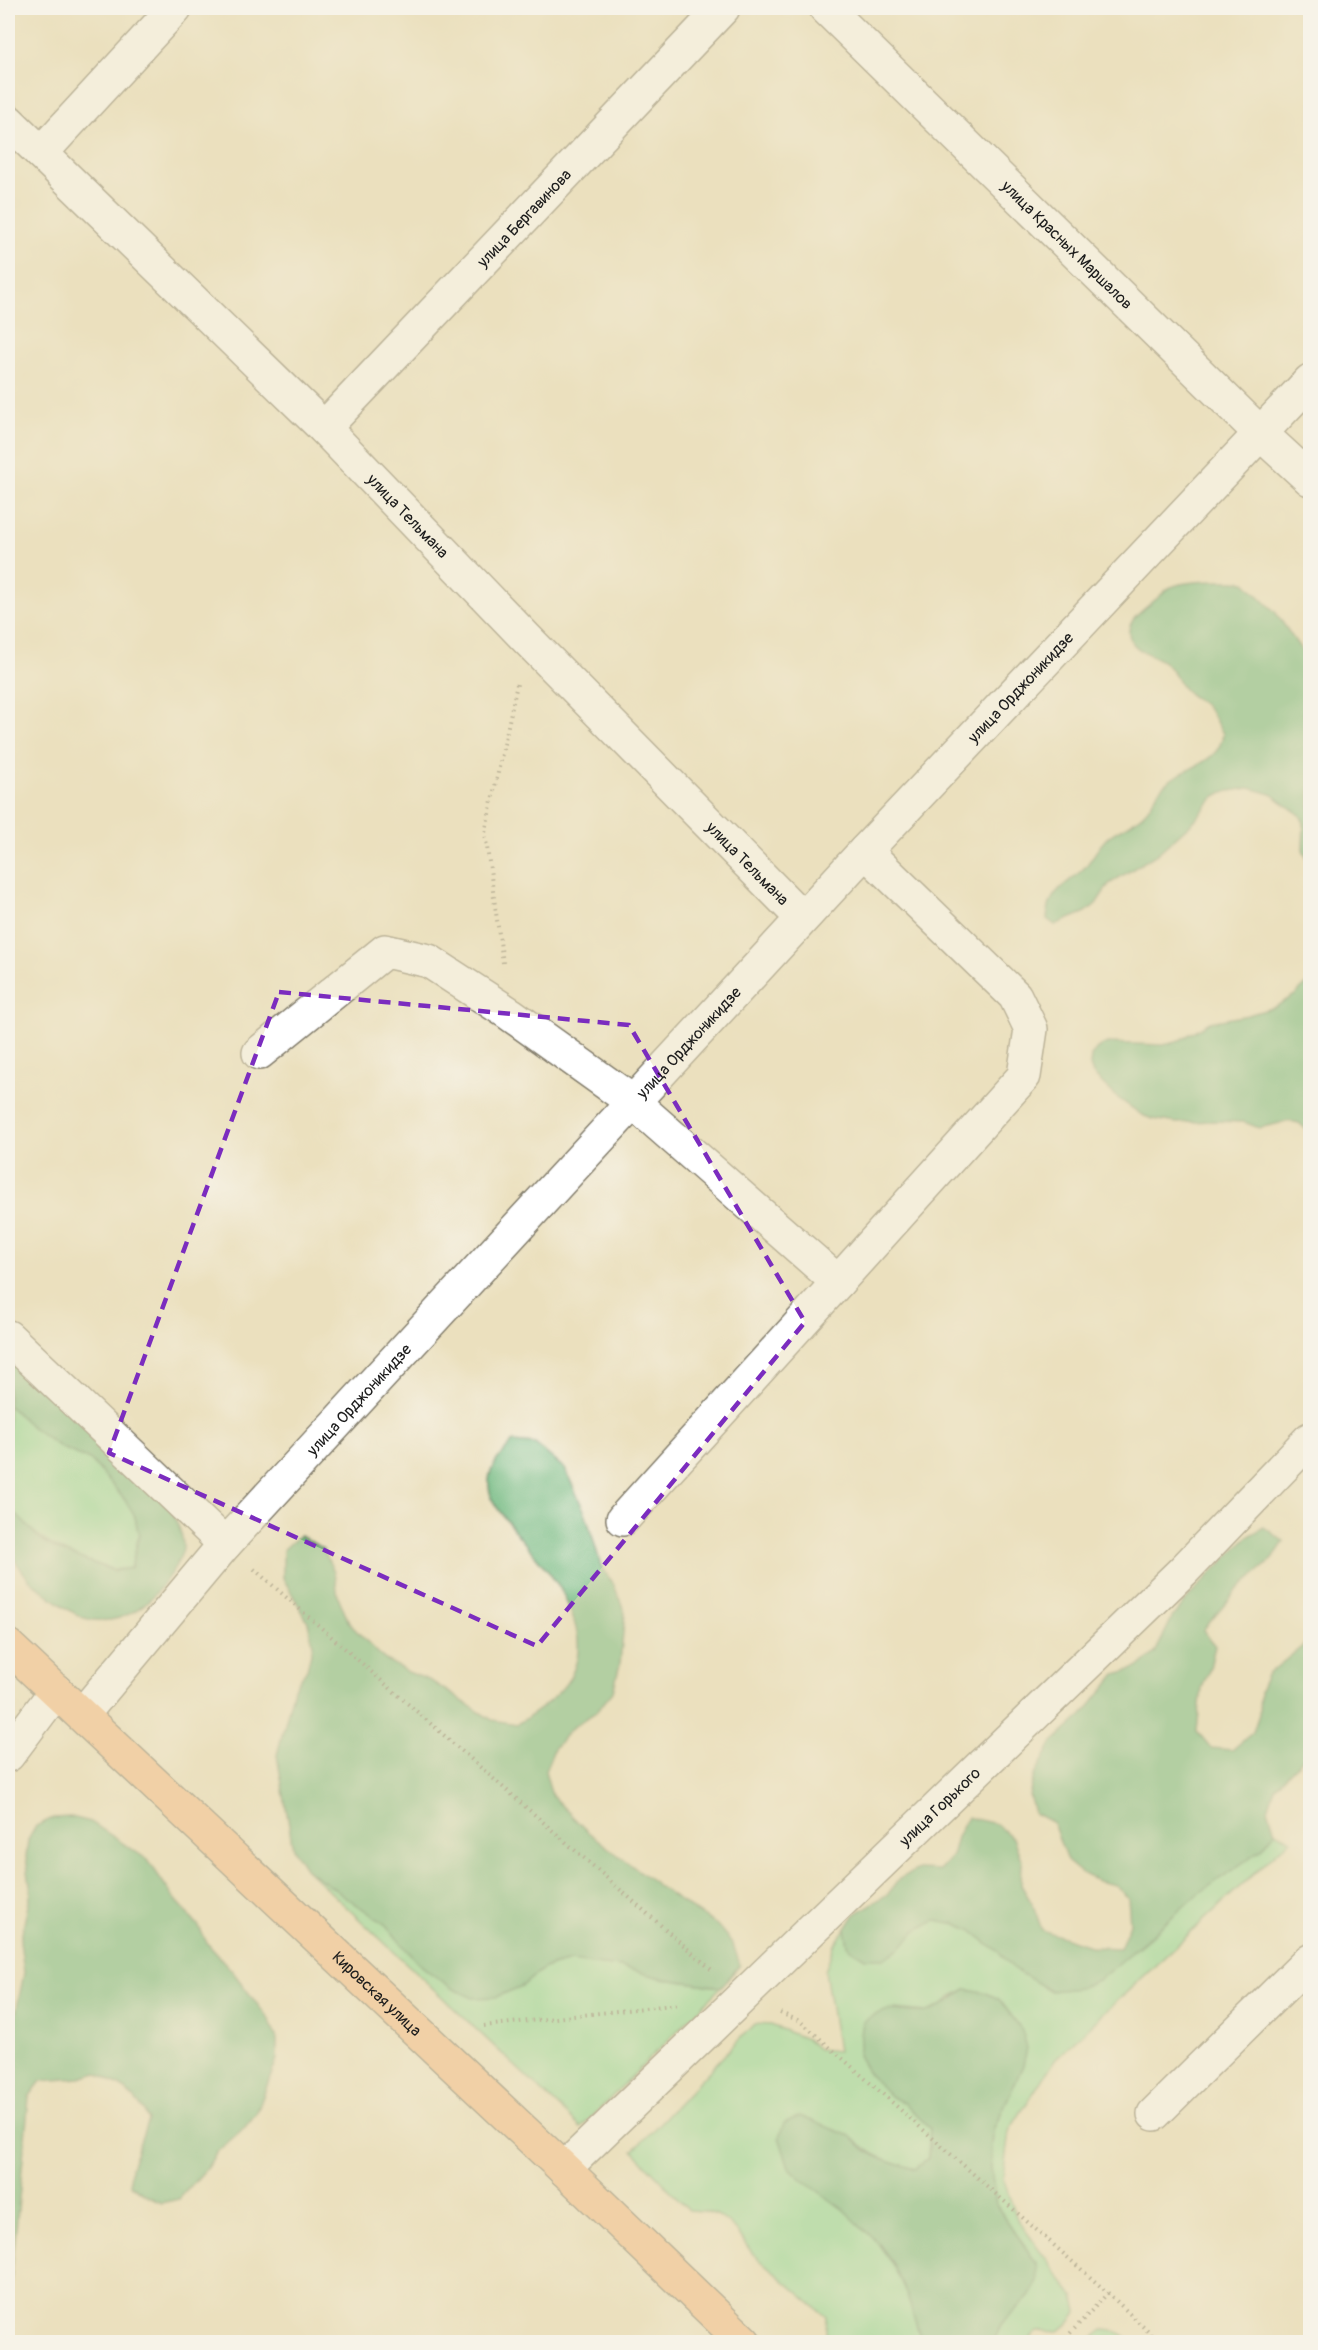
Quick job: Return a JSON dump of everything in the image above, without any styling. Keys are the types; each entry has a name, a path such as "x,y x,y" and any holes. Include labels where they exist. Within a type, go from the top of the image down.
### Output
{"main road":[{"name":"Кировская улица","path":"8,1646 564,2169 744,2343"}],"street":[{"path":"40,153 175,8"},
{"name":"улица Бергавинова","path":"324,428 723,8"},
{"name":"улица Красных Маршалов","path":"826,8 1260,433 1311,479"},
{"name":"улица Тельмана","path":"8,121 324,428 527,639 802,918"},
{"name":"улица Орджоникидзе","path":"82,1715 225,1544 802,918 1311,381"},
{"path":"623,1519 1024,1076 1030,1029 1015,996 865,851"},
{"path":"259,1053 386,951 429,962 510,1014 633,1102 838,1282"},
{"path":"8,1337 225,1544"},
{"name":"улица Горького","path":"564,2169 1175,1579 1311,1439"},
{"path":"8,1755 56,1691"},
{"path":"1154,2114 1311,1960"}],"path":[{"path":"510,1014 485,833 527,639"},
{"path":"225,1544 742,1996 800,2021 1108,2293 1159,2343"},
{"path":"484,2026 683,2003"},
{"path":"1062,2343 1108,2293"},
{"path":"1036,2343 1047,2340 1056,2343"}],"highlighted area":[{"path":"279,992 629,1025 805,1322 537,1646 109,1453"}],"green space":[{"path":"1245,582 1276,613 1304,654 1310,667 1310,684 1304,714 1310,734 1310,867 1303,849 1304,823 1300,815 1271,794 1261,791 1249,788 1223,792 1214,797 1195,820 1157,854 1109,884 1096,904 1086,912 1055,925 1047,919 1055,893 1086,866 1108,837 1142,815 1164,785 1208,759 1221,744 1223,733 1209,709 1184,689 1165,663 1133,644 1129,634 1132,622 1140,612 1175,585"},
{"path":"1310,981 1310,1133 1299,1123 1289,1121 1259,1128 1244,1122 1177,1123 1152,1119 1142,1115 1118,1098 1093,1074 1090,1066 1091,1056 1097,1048 1107,1043 1163,1045 1177,1042 1210,1022 1275,1007 1295,995"},
{"path":"8,1349 170,1509 179,1528 183,1548 174,1568 155,1594 124,1617 98,1620 79,1616 32,1582 8,1553 8,1506 41,1540 58,1550 114,1571 131,1568 139,1536 135,1516 125,1500 92,1461 62,1448 33,1428 8,1405"},
{"path":"8,1405 33,1428 62,1448 92,1461 125,1500 135,1517 139,1536 131,1568 111,1568 55,1547 36,1534 8,1506"},
{"path":"513,1442 535,1444 565,1469 586,1515 601,1566 614,1585 625,1613 620,1664 613,1692 596,1712 573,1727 555,1747 545,1771 552,1796 587,1831 610,1849 672,1896 717,1925 733,1944 740,1965 721,1987 665,1979 621,1967 570,1961 544,1968 522,1986 496,1997 473,1998 452,1988 416,1961 386,1925 305,1868 293,1849 277,1755 294,1688 307,1669 313,1645 308,1622 283,1578 283,1550 300,1535 323,1549 334,1572 338,1596 349,1623 384,1659 431,1681 492,1720 517,1724 548,1702 570,1678 576,1664 578,1648 576,1630 567,1602 556,1582 498,1510 490,1493 489,1480 492,1469"},
{"path":"1264,1527 1284,1542 1272,1560 1239,1588 1203,1630 1215,1646 1202,1688 1197,1731 1211,1748 1232,1750 1253,1732 1259,1714 1260,1691 1267,1675 1310,1640 1310,1751 1275,1788 1268,1809 1275,1832 1262,1849 1194,1897 1098,1980 1079,1988 1051,1991 1014,1969 1000,1953 971,1930 954,1923 935,1921 916,1930 902,1946 885,1958 865,1958 849,1948 845,1930 855,1914 888,1894 899,1879 918,1869 939,1870 952,1856 957,1837 967,1817 996,1824 1013,1838 1022,1862 1021,1885 1033,1905 1042,1930 1093,1947 1120,1948 1130,1923 1128,1898 1115,1885 1097,1881 1080,1872 1067,1861 1053,1823 1034,1813 1029,1795 1034,1776 1053,1742 1083,1715 1116,1674 1137,1668 1155,1653 1173,1616 1197,1588 1246,1538"},
{"path":"71,1817 91,1822 148,1860 171,1894 198,1925 207,1943 233,1972 270,2021 277,2039 277,2059 257,2112 245,2127 217,2152 206,2169 179,2199 161,2203 130,2184 131,2167 148,2120 134,2097 97,2073 80,2078 41,2081 29,2097 8,2311 8,2041 24,1973 20,1941 31,1892 26,1857 28,1840 36,1826 53,1818"},
{"path":"1275,1832 1291,1839 1055,2059 1009,2131 1003,2178 1017,2219 1074,2296 1078,2311 1060,2330 1037,2332 1028,2342 994,2342 1001,2324 1029,2297 1037,2282 1037,2264 996,2205 991,2168 993,2131 1023,2065 1022,2030 999,1999 984,1992 966,1989 952,1996 941,2006 927,2012 895,2009 890,2096 904,2103 930,2128 928,2159 915,2169 906,2167 873,2153 852,2137 803,2180 851,2215 877,2243 898,2275 907,2294 922,2342 830,2342 826,2332 827,2317 752,2253 737,2231 728,2223 717,2215 689,2210 633,2151 754,2024 771,2025 806,2039 818,2049 838,2051 825,1971 834,1945 845,1930 849,1948 902,1946 916,1930 935,1921 954,1923 971,1930 1000,1953 1014,1969 1051,1991 1098,1980 1194,1897 1262,1849"},
{"path":"305,1868 386,1925 416,1961 432,1974 522,1986 544,1968 570,1961 621,1967 665,1979 721,1987 581,2128"},
{"path":"966,1989 984,1992 999,1999 1022,2030 1027,2048 1023,2065 993,2130 991,2168 996,2205 1037,2264 1038,2282 1029,2297 1001,2324 994,2342 922,2342 906,2293 892,2262 880,2245 844,2210 789,2167 779,2137 784,2123 800,2116 852,2137 865,2150 880,2158 915,2169 928,2159 930,2128 904,2103 890,2096 868,2073 858,2055 863,2022 880,2012 931,2011"},
{"path":"1103,2330 1119,2333 1132,2342 1087,2342"}]}
